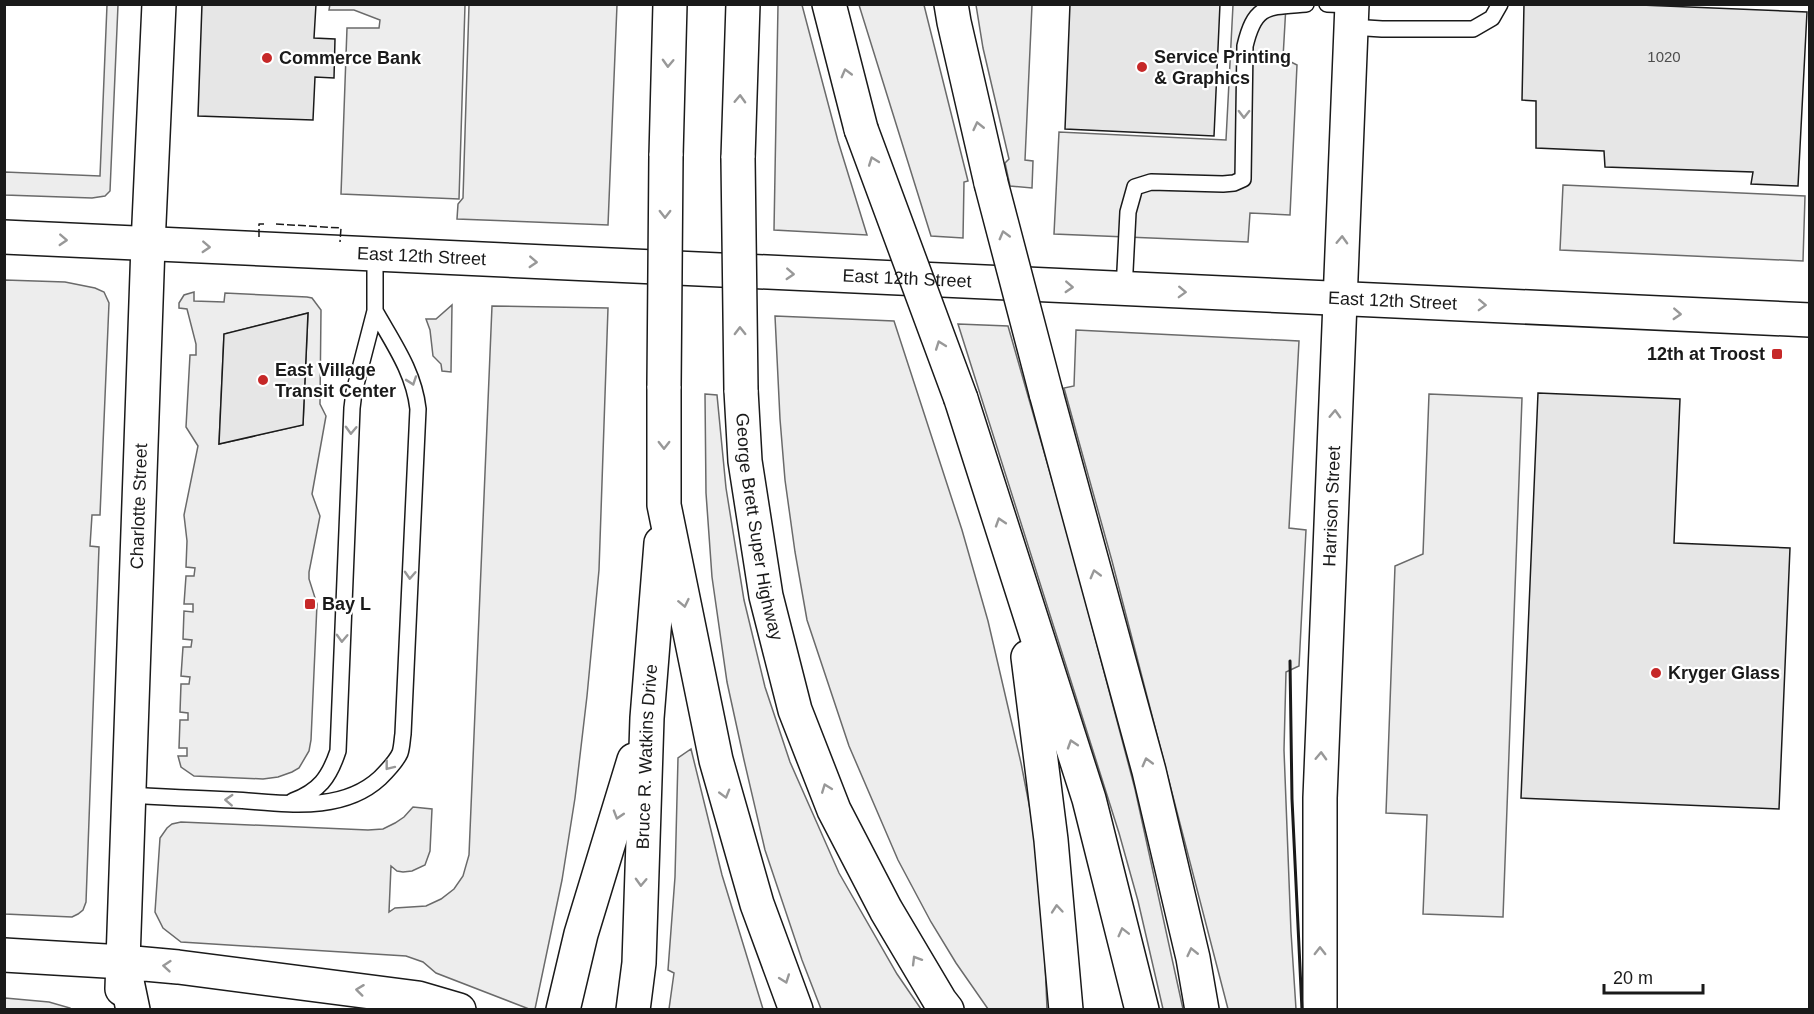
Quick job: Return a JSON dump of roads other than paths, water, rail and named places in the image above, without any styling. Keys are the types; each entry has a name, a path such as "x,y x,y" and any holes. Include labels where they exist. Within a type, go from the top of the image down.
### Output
{"main road":[{"name":"Charlotte Street","path":"121,1010 148,245 159,4"},
{"path":"670,4 666,156 664,505 716,760 757,904 796,1010"},
{"name":"George Brett Super Highway","path":"743,4 738,158 741,390 745,461 766,596 795,710 834,810 886,910 947,1010"},
{"path":"829,4 861,129 961,399 1089,799 1142,1010"},
{"path":"951,4 991,183 1149,771 1193,958 1202,1010"},
{"name":"Harrison Street","path":"1320,1010 1320,798 1352,12"},
{"name":"East 12th Street","path":"4,237 1809,320"},
{"name":"Bruce R. Watkins Drive","path":"633,1010 639,963 646,718 664,505"},
{"path":"1018,578 1051,840 1066,1010"},
{"path":"563,1010 581,934 646,718"},
{"path":"4,955 178,967 418,998 459,1010"},
{"path":"123,962 133,1010"}],"lane":[{"path":"1124,290 1128,212 1135,188 1151,182 1223,184 1243,179 1245,46 1248,32 1256,16 1268,7 1306,4"},
{"path":"1327,4 1352,12 1382,29 1473,29 1492,18 1500,4"},
{"path":"287,803 306,796 326,779 338,751 352,408 375,311 375,254"},
{"path":"128,795 321,803 344,799 374,783 388,770 400,753 403,734 418,409 416,391 409,371 375,311"}],"place":[{"name":"Commerce Bank","path":"267,58"},
{"name":"Service Printing & Graphics","path":"1142,67"},
{"name":"12th at Troost","path":"1777,354"},
{"name":"East Village Transit Center","path":"263,380"},
{"name":"Bay L","path":"310,604"},
{"name":"Kryger Glass","path":"1656,673"}]}
